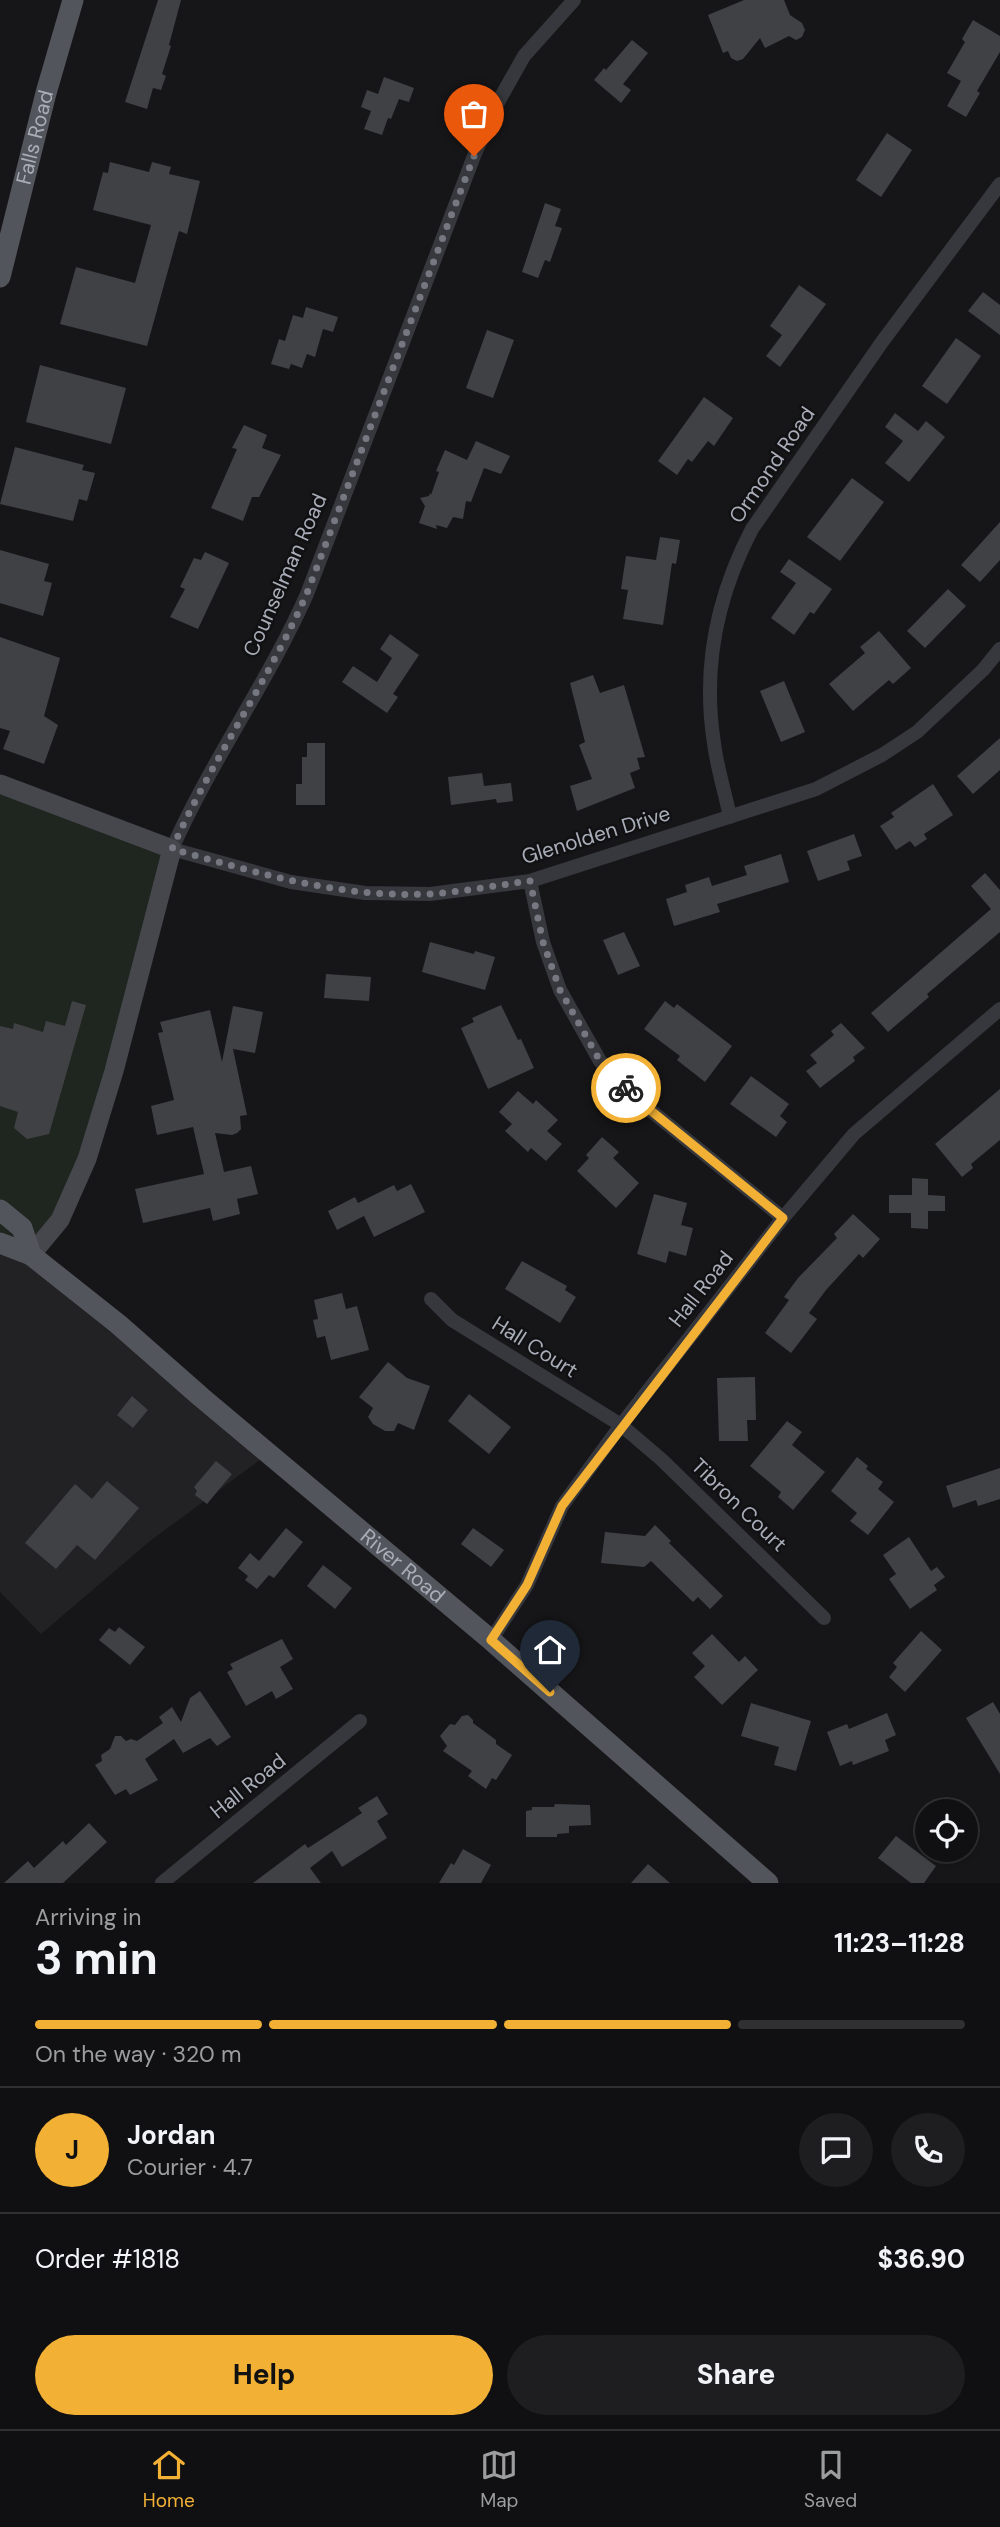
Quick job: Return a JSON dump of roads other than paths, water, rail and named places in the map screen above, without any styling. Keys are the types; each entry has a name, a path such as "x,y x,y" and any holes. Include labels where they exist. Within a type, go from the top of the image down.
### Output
{"main road":[{"name":"Falls Road","path":"0,277 46,93 73,0"},
{"name":"River Road","path":"0,1210 22,1228 31,1255"},
{"name":"River Road","path":"0,1243 31,1255 118,1324 491,1640 768,1883"}],"street":[{"name":"Counselman Road","path":"31,1255 60,1220 88,1159 172,849 190,808 260,687 302,604 474,156 497,104 524,56 574,0"},
{"name":"Ormond Road","path":"730,817 714,744 709,692 712,641 735,561 752,528 851,386 1000,184"},
{"name":"Glenolden Drive","path":"0,784 172,849 291,882 365,893 430,894 530,881 816,789 882,755 917,732 983,670 1000,649"},
{"path":"530,881 543,942 560,990 600,1061 639,1101 783,1218"},
{"name":"Hall Road","path":"491,1640 527,1585 562,1506 621,1425 783,1218 854,1134 1000,1009"},
{"name":"Hall Court","path":"431,1299 452,1320 621,1425"},
{"name":"Tibron Court","path":"621,1425 662,1460 824,1618"},
{"name":"Hall Road","path":"162,1883 360,1721"}]}
